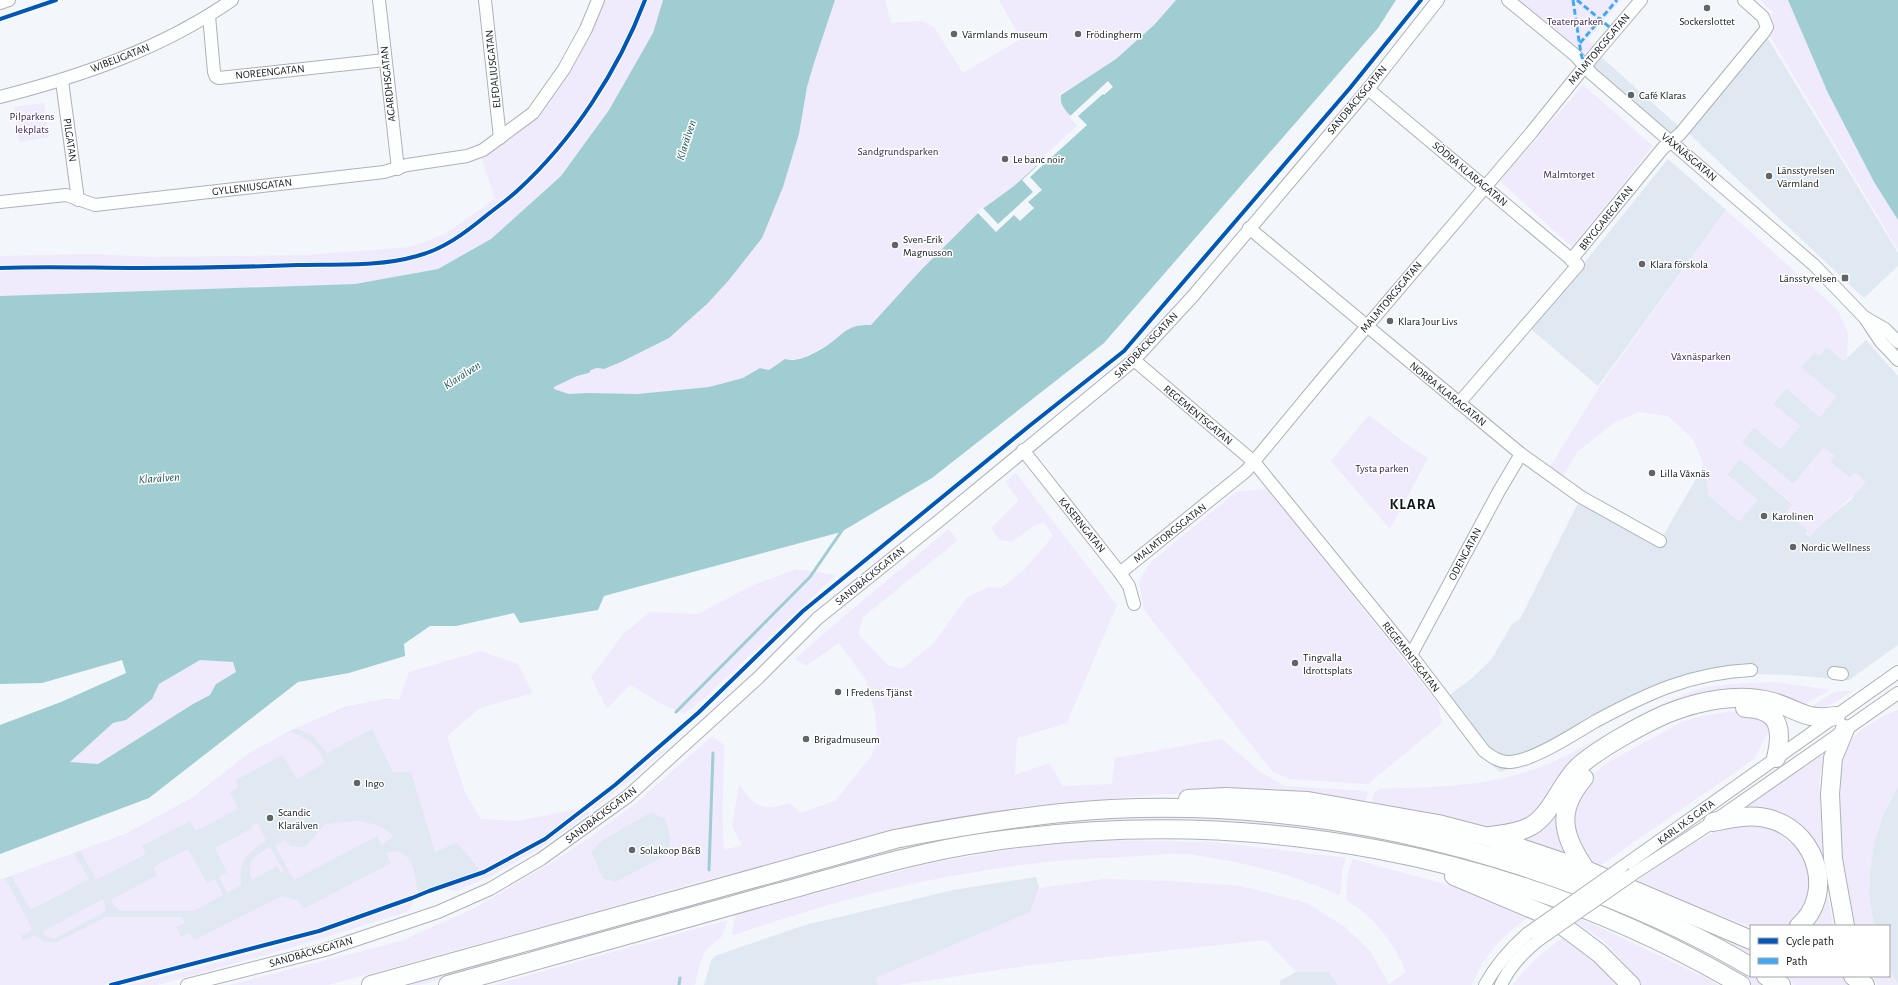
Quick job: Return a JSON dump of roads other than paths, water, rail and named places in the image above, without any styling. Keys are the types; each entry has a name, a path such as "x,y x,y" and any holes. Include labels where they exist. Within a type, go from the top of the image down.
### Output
{"highway":[{"path":"1488,837 1517,832 1532,826 1545,812 1569,777 1586,760 1666,714 1691,705 1725,699 1759,699 1782,705 1810,718 1824,718 1841,723 1832,763 1830,794 1833,859 1845,925"},
{"path":"1586,870 1568,840 1564,823 1567,803 1575,789 1588,772 1609,757 1658,729 1680,719 1701,713 1741,708 1761,710 1774,719 1780,732 1780,740 1776,758"},
{"path":"1112,809 1178,799 1226,797 1268,798 1308,801 1438,824 1488,837 1586,870 1750,940"},
{"path":"371,985 895,839 981,822 1065,812 1112,809 1181,809 1256,812 1305,816 1444,842 1543,872 1634,908 1684,931 1750,966"},
{"path":"1713,822 1737,817 1763,817 1786,826 1796,833 1806,844 1813,854 1819,881 1816,903 1811,913 1801,925"},
{"path":"448,985 901,859 985,842 1073,831 1144,829 1203,830 1308,838 1398,853 1485,875 1536,890 1626,926 1741,985"},
{"path":"1398,853 1551,917 1599,953 1626,982"},
{"path":"1723,928 1750,933"},
{"path":"1768,977 1781,985"},
{"path":"1854,977 1865,985"}],"street":[{"path":"0,3 9,0"},
{"name":"WIBELIGATAN","path":"0,97 62,80 159,43 209,16 232,0"},
{"name":"AGARDHSGATAN","path":"379,0 398,169"},
{"name":"ELFDALIUSGATAN","path":"485,0 500,138"},
{"name":"GYLLENIUSGATAN","path":"0,202 66,195 95,205 384,172 398,169 407,165 467,156 483,150 533,113 564,69 586,29 598,0"},
{"name":"SANDBÄCKSGATAN","path":"187,985 325,950 438,912 490,889 541,859 627,797 758,678 818,618 940,520 1023,450 1112,380 1134,360 1193,296 1368,89 1438,0"},
{"name":"VÅXNÄSGATAN","path":"1508,0 1575,55 1592,74 1814,265 1865,318 1881,342 1898,360"},
{"name":"MALMTORGSGATAN","path":"1120,572 1229,486 1254,462 1366,326 1484,186 1531,133 1641,0"},
{"name":"BRYGGAREGATAN","path":"1459,403 1578,265 1571,260 1670,141 1680,134 1768,27 1763,18 1744,0"},
{"name":"NOREENGATAN","path":"209,16 214,72 216,77 219,78 385,60"},
{"name":"PILGATAN","path":"62,80 78,200"},
{"name":"SÖDRA KLARAGATAN","path":"1368,89 1571,260"},
{"name":"NORRA KLARAGATAN","path":"1249,228 1521,454 1581,497 1660,541"},
{"name":"VÅXNÄSGATAN","path":"1865,318 1885,329 1898,342"},
{"name":"REGEMENTSGATAN","path":"1134,360 1254,462 1411,655 1484,751 1498,760 1512,762 1539,753 1649,694 1691,678 1724,671 1751,670"},
{"name":"KASERNGATAN","path":"1023,450 1120,572 1129,586 1134,604"},
{"name":"ODENGATAN","path":"1411,655 1499,491 1521,454"},
{"name":"KARL IX:S GATA","path":"1485,985 1495,968 1507,953 1713,822 1841,723 1898,672"},
{"name":"KARL IX:S GATA","path":"1500,985 1506,974 1532,938 1621,868 1776,758 1898,693"}],"water":[{"name":"Klarälven","path":"663,0 835,0 807,87 799,134 783,187 762,238 729,280 708,303 669,338 621,362 604,369 597,368 591,370 589,373 577,376 554,387 554,389 569,394 637,394 709,387 743,378 760,368 769,370 785,359 796,360 803,358 822,349 852,328 871,325 922,269 981,210 1014,186 1080,126 1064,108 1061,95 1116,59 1154,25 1176,0 1396,0 1378,28 1104,343 932,478 841,532 604,596 598,610 520,623 514,613 456,626 430,626 404,644 405,656 349,673 298,682 149,798 0,854 0,725 61,702 126,673 122,660 42,683 0,684 0,296 355,284 438,269 491,239 561,176 609,110 653,33","holes":["200,660 233,662 236,672 216,684 210,695 193,704 98,764 70,762 113,723 126,720 152,699 159,684"]},
{"path":"1788,0 1898,0 1898,220 1874,182 1828,93"}],"waterway":[{"path":"676,712 810,577 843,529"},
{"path":"709,870 713,753"},
{"path":"679,985 680,978"}],"place":[{"name":"Sockerslottet","path":"1707,8"},
{"name":"Värmlands museum","path":"954,34"},
{"name":"Frödingherm","path":"1078,34"},
{"name":"Café Klaras","path":"1631,95"},
{"name":"Le banc noir","path":"1005,159"},
{"name":"Länsstyrelsen Värmland","path":"1769,176"},
{"name":"Sven-Erik Magnusson","path":"895,245"},
{"name":"Klara förskola","path":"1642,264"},
{"name":"Länsstyrelsen","path":"1845,278"},
{"name":"Klara Jour Livs","path":"1390,321"},
{"name":"Lilla Våxnäs","path":"1652,473"},
{"name":"Karolinen","path":"1764,516"},
{"name":"Nordic Wellness","path":"1793,547"},
{"name":"Tingvalla Idrottsplats","path":"1295,663"},
{"name":"I Fredens Tjänst","path":"838,692"},
{"name":"Brigadmuseum","path":"806,739"},
{"name":"Ingo","path":"357,783"},
{"name":"Scandic Klarälven","path":"270,818"},
{"name":"Solakoop B&B","path":"632,850"}],"district":[{"name":"KLARA","path":"1413,504"}],"park label":[{"name":"Teaterparken","path":"1575,21"},
{"name":"Pilparkens lekplats","path":"32,122"},
{"name":"Sandgrundsparken","path":"898,151"},
{"name":"Malmtorget","path":"1569,174"},
{"name":"Våxnäsparken","path":"1701,356"},
{"name":"Tysta parken","path":"1382,468"}]}
